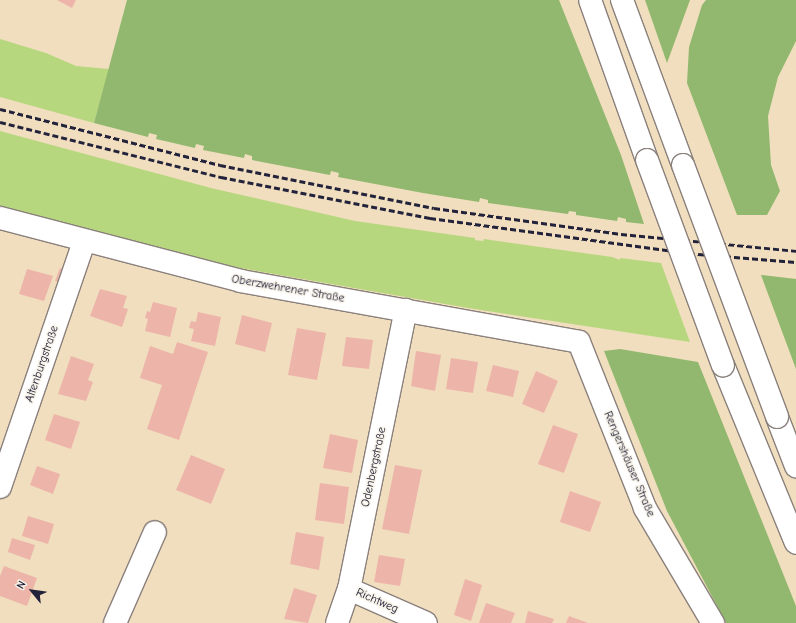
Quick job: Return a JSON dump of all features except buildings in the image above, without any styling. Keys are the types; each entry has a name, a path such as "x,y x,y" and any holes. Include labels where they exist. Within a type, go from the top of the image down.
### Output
{"main road":[{"path":"590,0 647,160 744,417 796,543"},
{"path":"622,0 796,466"},
{"name":"Oberzwehrener Straße","path":"0,218 241,281 579,342"},
{"name":"Altenburgstraße","path":"0,487 84,240"},
{"name":"Odenbergstraße","path":"337,623 349,589 406,310"},
{"name":"Rengershäuser Straße","path":"579,342 644,508 713,623"},
{"path":"115,623 155,532"},
{"name":"Richtweg","path":"349,589 426,623"}],"green space":[{"path":"127,0 559,0 621,155 644,224 626,222 626,219 618,217 617,221 576,215 576,212 569,211 568,214 488,203 488,200 480,198 479,202 423,193 338,177 339,173 331,171 330,175 252,160 252,156 245,154 244,158 203,150 204,146 196,144 195,148 156,139 157,135 149,133 148,137 94,123"},
{"path":"645,0 690,0 667,63"},
{"path":"706,0 796,0 796,41 778,77 768,116 771,165 780,191 767,215 737,215 687,83 689,47 702,5"},
{"path":"0,39 46,53 76,66 109,69 94,123 0,97"},
{"path":"0,131 211,188 355,221 475,238 475,240 483,241 484,239 612,257 620,260 620,258 661,263 690,342 468,308 194,260 0,208"},
{"path":"761,275 796,279 796,369"},
{"path":"620,349 698,362 796,606 796,623 726,623 667,511 604,351"}],"railway":[{"path":"0,109 220,165 434,208 621,234 796,251"},
{"path":"0,122 221,177 430,218 698,254 796,262"}]}
